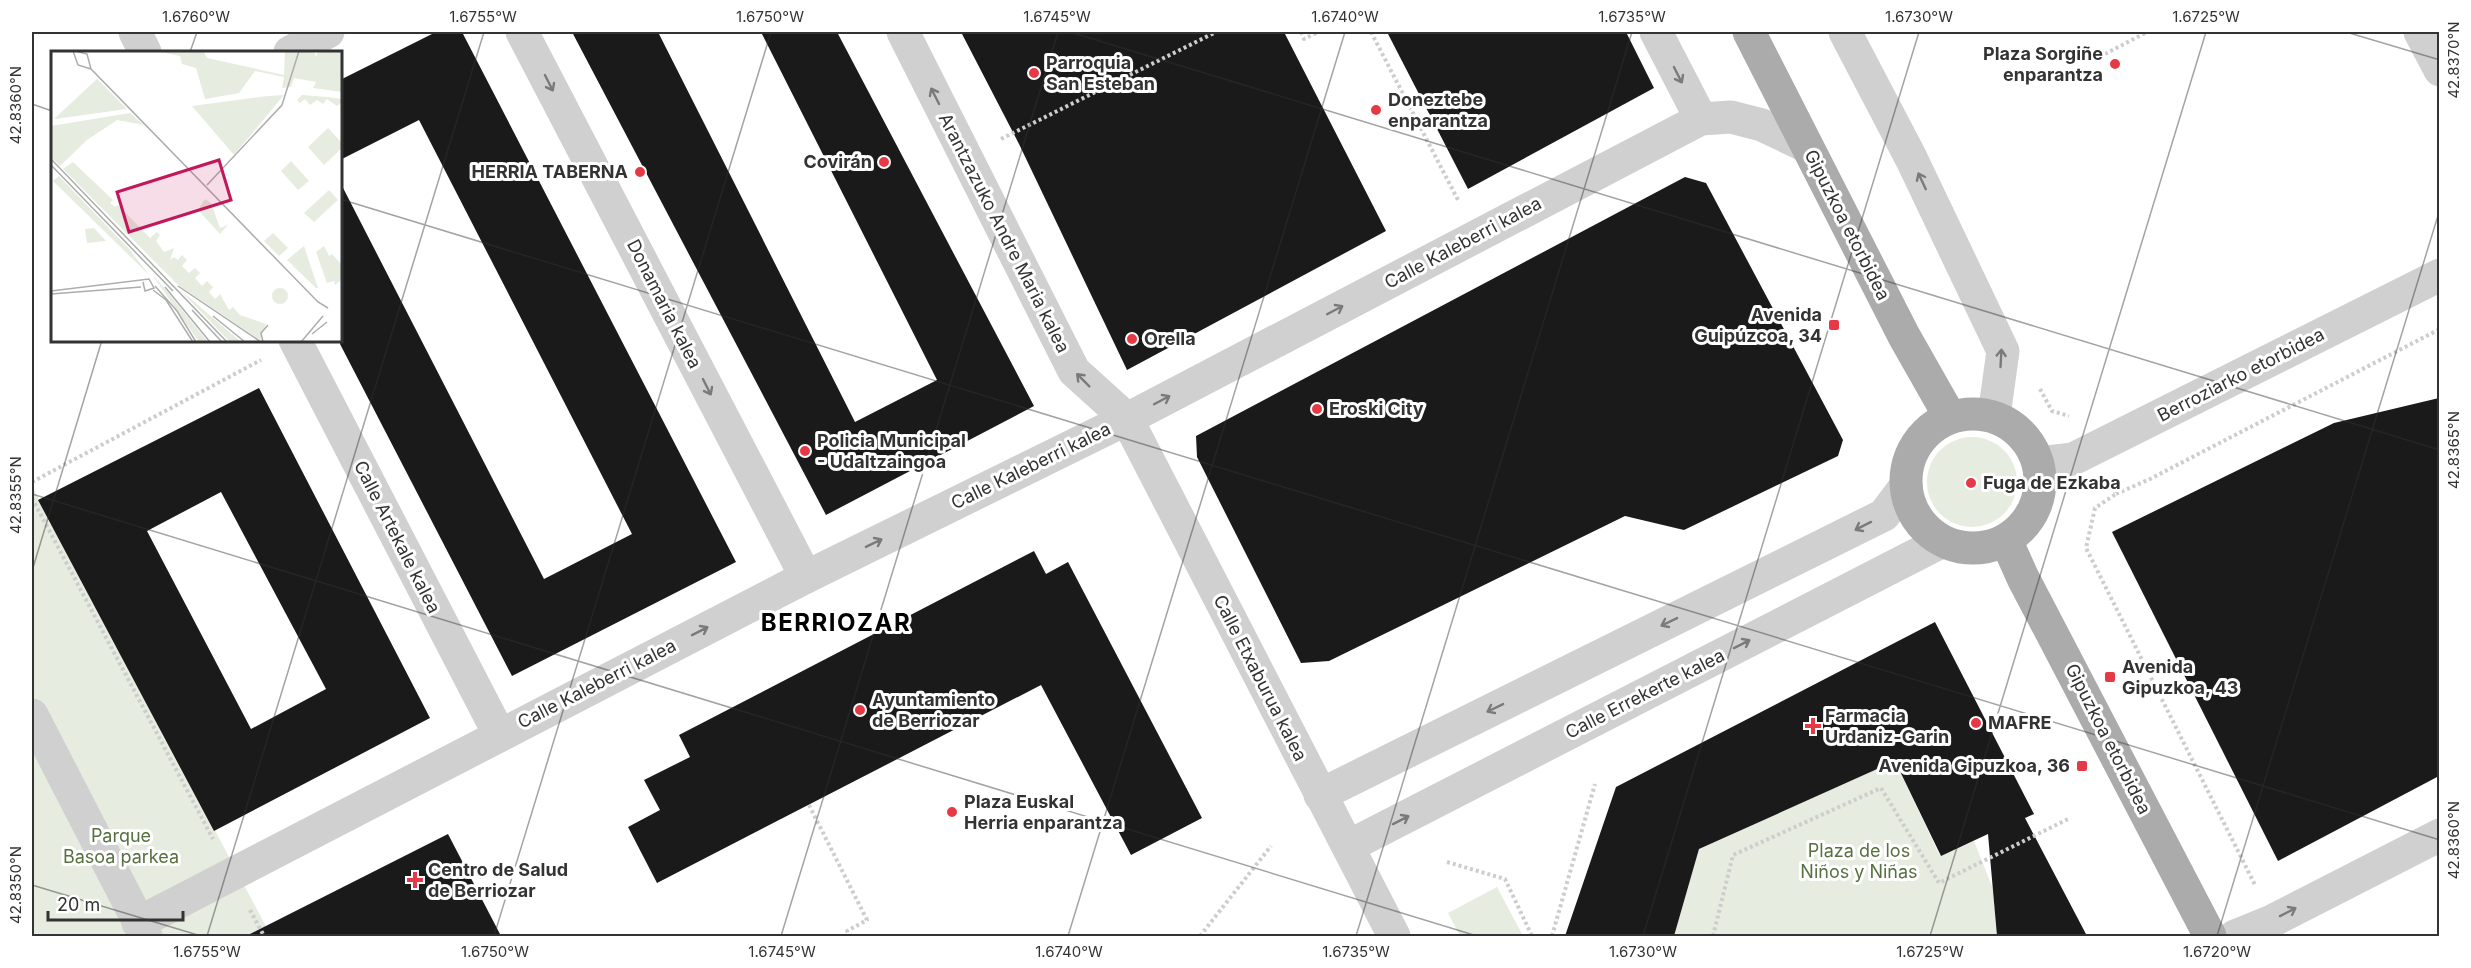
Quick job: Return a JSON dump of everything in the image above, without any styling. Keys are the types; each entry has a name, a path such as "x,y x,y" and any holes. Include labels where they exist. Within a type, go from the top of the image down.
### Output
{"main road":[{"name":"Gipuzkoa etorbidea","path":"1749,32 1904,336 1950,417"},
{"path":"1972,413 1994,416 2014,426 2029,443 2039,463 2041,485 2036,507 2024,526 2006,540 1985,548 1963,548 1941,542 1923,527 1911,509 1905,488 1907,465 1915,445 1930,428 1950,417 1972,413"},
{"name":"Gipuzkoa etorbidea","path":"2006,540 2023,578 2210,936"}],"street":[{"path":"135,32 144,51"},
{"path":"292,51 328,32"},
{"name":"Donamaria kalea","path":"522,32 806,577"},
{"name":"Arantzazuko Andre Maria kalea","path":"903,32 1074,371 1127,419"},
{"path":"1656,32 1701,119"},
{"path":"1845,32 1911,158 2002,351 1994,416"},
{"path":"2420,32 2439,70"},
{"name":"Calle Kaleberri kalea","path":"142,930 232,875 499,734 806,577 1127,419 1701,119 1731,117 1762,125 1806,146"},
{"name":"Berroziarko etorbidea","path":"2039,463 2073,459 2439,275"},
{"name":"Calle Artekale kalea","path":"296,342 499,734"},
{"name":"Calle Etxaburua kalea","path":"1127,419 1394,936"},
{"path":"1320,795 1884,515 1905,488"},
{"name":"Calle Errekerte kalea","path":"1349,846 1941,542"},
{"path":"32,715 142,930"},
{"path":"2235,936 2272,921 2439,835"}],"path":[{"path":"998,141 1216,32"},
{"path":"1301,32 1304,39 1318,32"},
{"path":"1371,32 1463,210"},
{"path":"2105,54 2146,32"},
{"path":"2116,494 2150,479 2439,329"},
{"path":"32,482 262,359"},
{"path":"32,498 264,936"},
{"path":"1552,936 1595,784"},
{"path":"1713,936 1733,855 1881,788 1939,883 2068,819"},
{"path":"809,805 867,920 847,931 851,936"},
{"path":"1200,936 1271,846"},
{"path":"1447,862 1505,879 1532,936"}],"green space":[{"path":"1972,437 1989,441 2004,450 2013,465 2017,482 2013,499 2004,514 1989,523 1972,527 1955,523 1940,514 1931,499 1927,482 1931,465 1940,450 1955,441"},
{"name":"Parque Basoa parkea","path":"32,486 271,936 32,936"},
{"name":"Plaza de los Niños y Niñas","path":"1895,761 1940,856 1974,841 1993,889 1997,936 1674,936 1699,849"},
{"path":"1497,887 1523,936 1460,936 1448,913"}],"building":[{"path":"436,32 462,32 736,562 512,676 340,344 342,342 342,186 544,579 632,534 419,120 342,159 342,79"},
{"path":"572,32 658,32 855,422 937,380 761,32 837,32 1034,406 826,515"},
{"path":"961,32 1284,32 1386,231 1127,370 1019,144"},
{"path":"1387,32 1626,32 1654,88 1468,189"},
{"path":"1685,177 1706,183 1843,440 1838,456 1684,530 1625,516 1329,661 1301,663 1197,457 1196,436"},
{"path":"259,388 430,718 214,831 38,500","holes":["221,492 326,689 251,729 147,531"]},
{"path":"2439,398 2439,776 2278,861 2112,532 2334,423"},
{"name":"Ayuntamiento de Berriozar","path":"1034,551 1046,574 1068,562 1202,818 1131,855 1041,685 657,883 628,827 660,810 644,780 690,757 679,735"},
{"path":"1935,622 2034,814 2025,818 2087,936 1997,936 1988,834 1941,856 1895,761 1699,849 1674,936 1565,936 1616,787"},
{"name":"Centro de Salud de Berriozar","path":"448,834 501,936 246,936"}],"place":[{"name":"Plaza Sorgiñe enparantza","path":"2115,64"},
{"name":"Parroquia San Esteban","path":"1034,73"},
{"name":"Doneztebe enparantza","path":"1376,110"},
{"name":"Covirán","path":"884,162"},
{"name":"HERRIA TABERNA","path":"640,172"},
{"name":"Avenida Guipúzcoa, 34","path":"1834,325"},
{"name":"Orella","path":"1132,339"},
{"name":"Eroski City","path":"1317,409"},
{"name":"Policia Municipal - Udaltzaingoa","path":"805,451"},
{"name":"Fuga de Ezkaba","path":"1971,483"},
{"name":"Avenida Gipuzkoa, 43","path":"2110,677"},
{"name":"Ayuntamiento de Berriozar","path":"860,710"},
{"name":"MAFRE","path":"1976,723"},
{"name":"Farmacia Urdaniz-Garin","path":"1813,726"},
{"name":"Avenida Gipuzkoa, 36","path":"2082,766"},
{"name":"Plaza Euskal Herria enparantza","path":"952,812"},
{"name":"Centro de Salud de Berriozar","path":"415,880"}],"district":[{"name":"BERRIOZAR","path":"836,623"}]}
